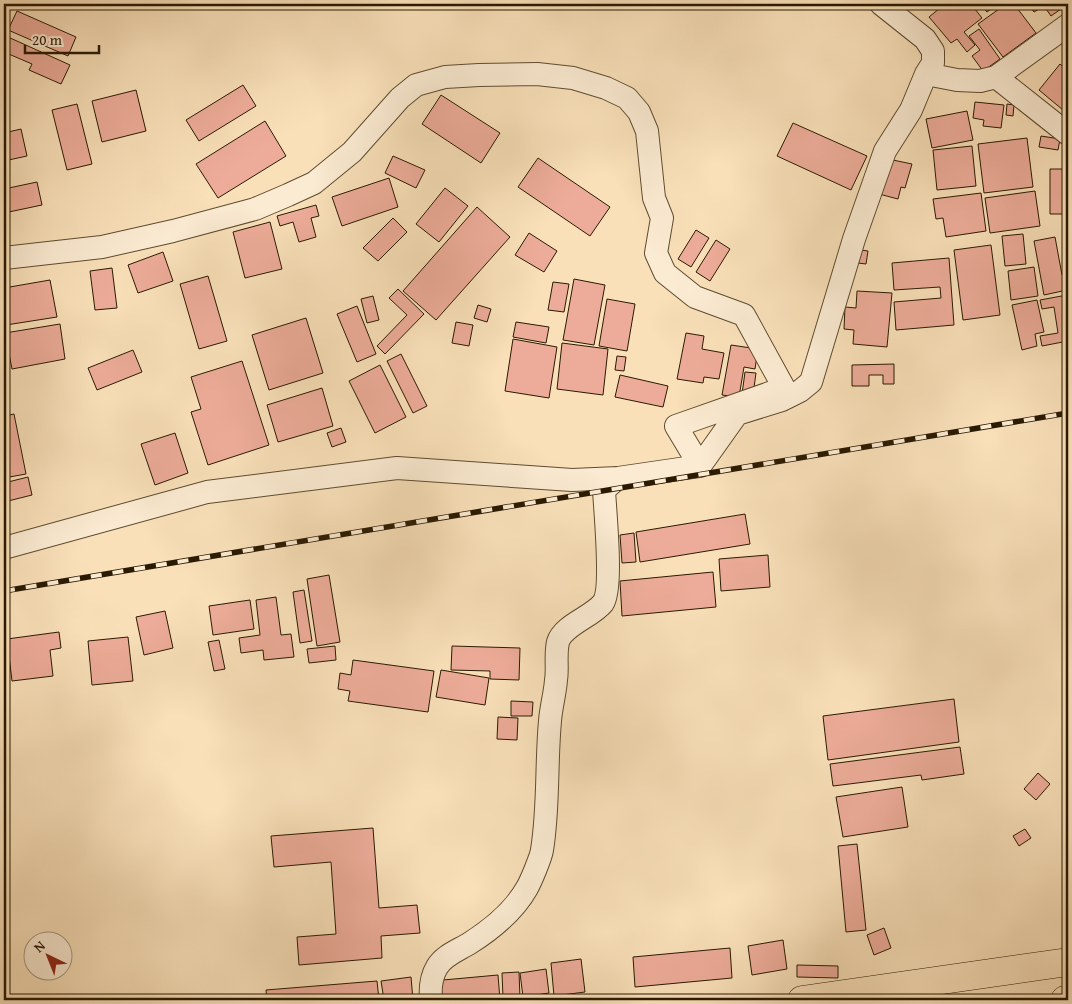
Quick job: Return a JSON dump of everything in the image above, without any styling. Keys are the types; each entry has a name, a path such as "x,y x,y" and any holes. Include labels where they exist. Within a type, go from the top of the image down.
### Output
{"highway":[{"path":"802,1000 1068,962"}],"street":[{"path":"4,548 207,492 397,468 572,480 618,478 700,466 737,414 782,400 800,391 811,382 854,239 885,151 911,110 926,74 933,63 933,50 925,39 881,4"},
{"path":"926,74 957,80 980,81 996,77 1068,25"},
{"path":"4,258 102,247 255,209 314,183 352,152 400,98 416,85 445,77 537,74 573,78 606,88 627,98 639,112 647,131 654,198 662,218 656,253 665,273 695,297 744,315 784,388 676,426 700,466"},
{"path":"996,77 1068,134"},
{"path":"431,1000 432,977 438,966 446,957 472,942 506,916 527,889 542,852 550,719 557,678 556,658 558,643 565,632 596,610 604,601 608,573 604,490 618,478"}],"building":[{"path":"945,4 971,4 982,18 964,32 975,45 967,52 957,39 951,43 929,17"},
{"path":"980,4 998,4 987,12"},
{"path":"1006,4 1014,4 1036,33 1003,57 978,24"},
{"path":"1028,4 1068,4 1051,16 1044,6 1034,12"},
{"path":"17,11 76,37 68,56 8,30"},
{"path":"979,29 1000,59 983,71 972,56 980,50 969,36"},
{"path":"8,37 70,65 61,84 29,70 32,64 4,52 4,46"},
{"path":"1060,64 1068,71 1068,105 1063,110 1039,90"},
{"path":"243,85 256,106 199,141 186,120"},
{"path":"136,90 146,131 102,142 92,101"},
{"path":"441,95 500,133 481,163 422,124"},
{"path":"975,102 1004,105 1001,128 983,126 984,120 973,118"},
{"path":"77,104 92,164 67,170 52,110"},
{"path":"1007,104 1014,105 1013,116 1006,115"},
{"path":"967,111 973,140 932,148 926,119"},
{"path":"265,121 286,156 218,198 196,164"},
{"path":"793,123 867,156 851,190 777,156"},
{"path":"21,129 27,156 4,161 4,133"},
{"path":"1041,136 1060,139 1058,150 1039,147"},
{"path":"1027,138 1033,187 984,193 978,144"},
{"path":"972,146 976,186 937,190 933,150"},
{"path":"393,156 425,170 416,188 385,173"},
{"path":"538,158 610,207 590,236 518,187"},
{"path":"888,159 912,164 905,188 901,187 898,199 879,194"},
{"path":"1050,169 1068,169 1068,214 1050,214"},
{"path":"389,178 398,207 342,226 332,197"},
{"path":"37,182 42,205 4,213 4,189"},
{"path":"445,188 468,206 439,242 416,224"},
{"path":"1035,191 1040,226 990,233 985,198"},
{"path":"981,193 986,231 946,237 943,218 936,219 933,199"},
{"path":"316,205 319,216 311,218 316,237 299,242 293,222 280,226 277,216"},
{"path":"477,207 510,237 436,320 403,291"},
{"path":"393,218 407,232 378,261 363,248"},
{"path":"270,222 282,269 245,278 233,232"},
{"path":"696,230 709,238 691,267 678,259"},
{"path":"529,233 557,251 544,272 515,255"},
{"path":"1023,234 1026,264 1005,266 1002,236"},
{"path":"1055,237 1062,275 1065,275 1067,290 1044,295 1034,241"},
{"path":"716,240 730,249 710,281 696,272"},
{"path":"991,245 1000,315 963,320 954,250"},
{"path":"861,250 868,251 866,264 858,263"},
{"path":"163,252 173,281 138,293 128,265"},
{"path":"949,258 954,325 896,330 894,302 941,298 940,287 894,290 892,263"},
{"path":"1034,267 1038,296 1011,300 1008,271"},
{"path":"112,268 117,308 95,310 90,271"},
{"path":"208,276 227,341 199,349 180,284"},
{"path":"574,279 605,285 594,345 563,340"},
{"path":"50,280 57,317 6,325 4,288"},
{"path":"553,282 569,284 564,312 548,310"},
{"path":"398,289 424,314 385,354 377,346 407,315 389,298"},
{"path":"857,291 892,293 887,347 853,344 854,330 844,329 845,307 856,308"},
{"path":"1067,295 1068,341 1042,346 1040,336 1058,333 1054,307 1042,309 1040,300"},
{"path":"373,296 379,320 367,323 361,299"},
{"path":"607,299 635,304 627,351 599,346"},
{"path":"1037,300 1044,332 1035,334 1037,346 1022,350 1012,305"},
{"path":"478,305 491,309 487,322 474,318"},
{"path":"357,306 376,354 357,362 337,314"},
{"path":"306,318 323,373 269,390 252,335"},
{"path":"456,322 473,325 469,346 452,343"},
{"path":"516,322 549,327 546,343 513,337"},
{"path":"60,324 65,359 12,369 5,333"},
{"path":"686,333 704,336 702,349 724,353 719,379 704,377 703,383 677,379"},
{"path":"513,339 557,347 549,398 505,391"},
{"path":"562,343 608,349 603,395 557,389"},
{"path":"731,345 758,349 755,369 744,367 739,397 722,395"},
{"path":"133,350 142,372 97,390 88,368"},
{"path":"401,354 427,406 413,413 387,361"},
{"path":"617,356 626,357 624,371 615,370"},
{"path":"242,361 269,445 208,465 191,412 201,409 191,377"},
{"path":"894,364 894,384 883,384 883,375 869,375 869,386 852,386 852,365"},
{"path":"380,365 406,417 375,433 349,381"},
{"path":"745,372 756,373 753,395 742,394"},
{"path":"620,375 668,386 663,407 615,397"},
{"path":"322,388 333,426 278,442 267,405"},
{"path":"14,414 26,474 4,478 4,416"},
{"path":"341,428 346,442 332,447 327,433"},
{"path":"175,433 188,473 155,485 141,444"},
{"path":"28,477 32,495 4,502 4,483"},
{"path":"745,514 750,544 640,562 636,532"},
{"path":"634,533 636,562 622,563 620,535"},
{"path":"768,555 770,587 721,591 719,559"},
{"path":"713,572 716,607 622,616 620,581"},
{"path":"329,575 340,642 317,646 307,579"},
{"path":"304,590 312,641 300,643 293,592"},
{"path":"276,597 281,635 291,634 294,657 264,660 263,650 241,653 239,638 260,635 256,600"},
{"path":"250,600 254,629 213,635 209,606"},
{"path":"165,611 173,648 144,655 136,617"},
{"path":"59,632 61,648 50,650 53,676 12,681 7,639"},
{"path":"128,637 133,681 92,685 88,641"},
{"path":"219,640 225,669 214,671 208,642"},
{"path":"335,646 336,660 309,663 307,649"},
{"path":"452,646 520,648 519,680 490,679 490,671 451,670"},
{"path":"353,660 434,671 428,712 348,701 350,691 338,689 340,673 351,675"},
{"path":"441,670 489,678 485,705 436,697"},
{"path":"954,699 959,742 828,760 823,716"},
{"path":"511,701 533,702 532,716 511,716"},
{"path":"498,717 518,718 517,740 497,739"},
{"path":"960,747 964,774 922,780 921,775 833,786 830,764"},
{"path":"1038,773 1050,784 1036,800 1024,789"},
{"path":"902,787 908,827 843,837 836,797"},
{"path":"373,828 379,908 417,905 420,933 381,936 382,958 299,965 297,937 336,934 331,862 274,867 271,836"},
{"path":"1025,829 1031,838 1019,846 1013,836"},
{"path":"857,844 866,930 846,932 838,846"},
{"path":"884,928 891,948 874,955 867,935"},
{"path":"783,940 787,969 752,975 748,946"},
{"path":"730,948 732,978 635,987 633,957"},
{"path":"581,959 585,992 554,996 551,963"},
{"path":"797,965 838,966 838,978 797,977"},
{"path":"546,969 549,993 523,997 520,973"},
{"path":"519,972 520,998 503,998 502,973"},
{"path":"498,975 500,1000 434,1000 432,981"},
{"path":"411,977 413,1000 384,1000 381,981"},
{"path":"377,981 379,1000 267,1000 266,990"}],"railway":[{"path":"4,591 1068,413"}]}
